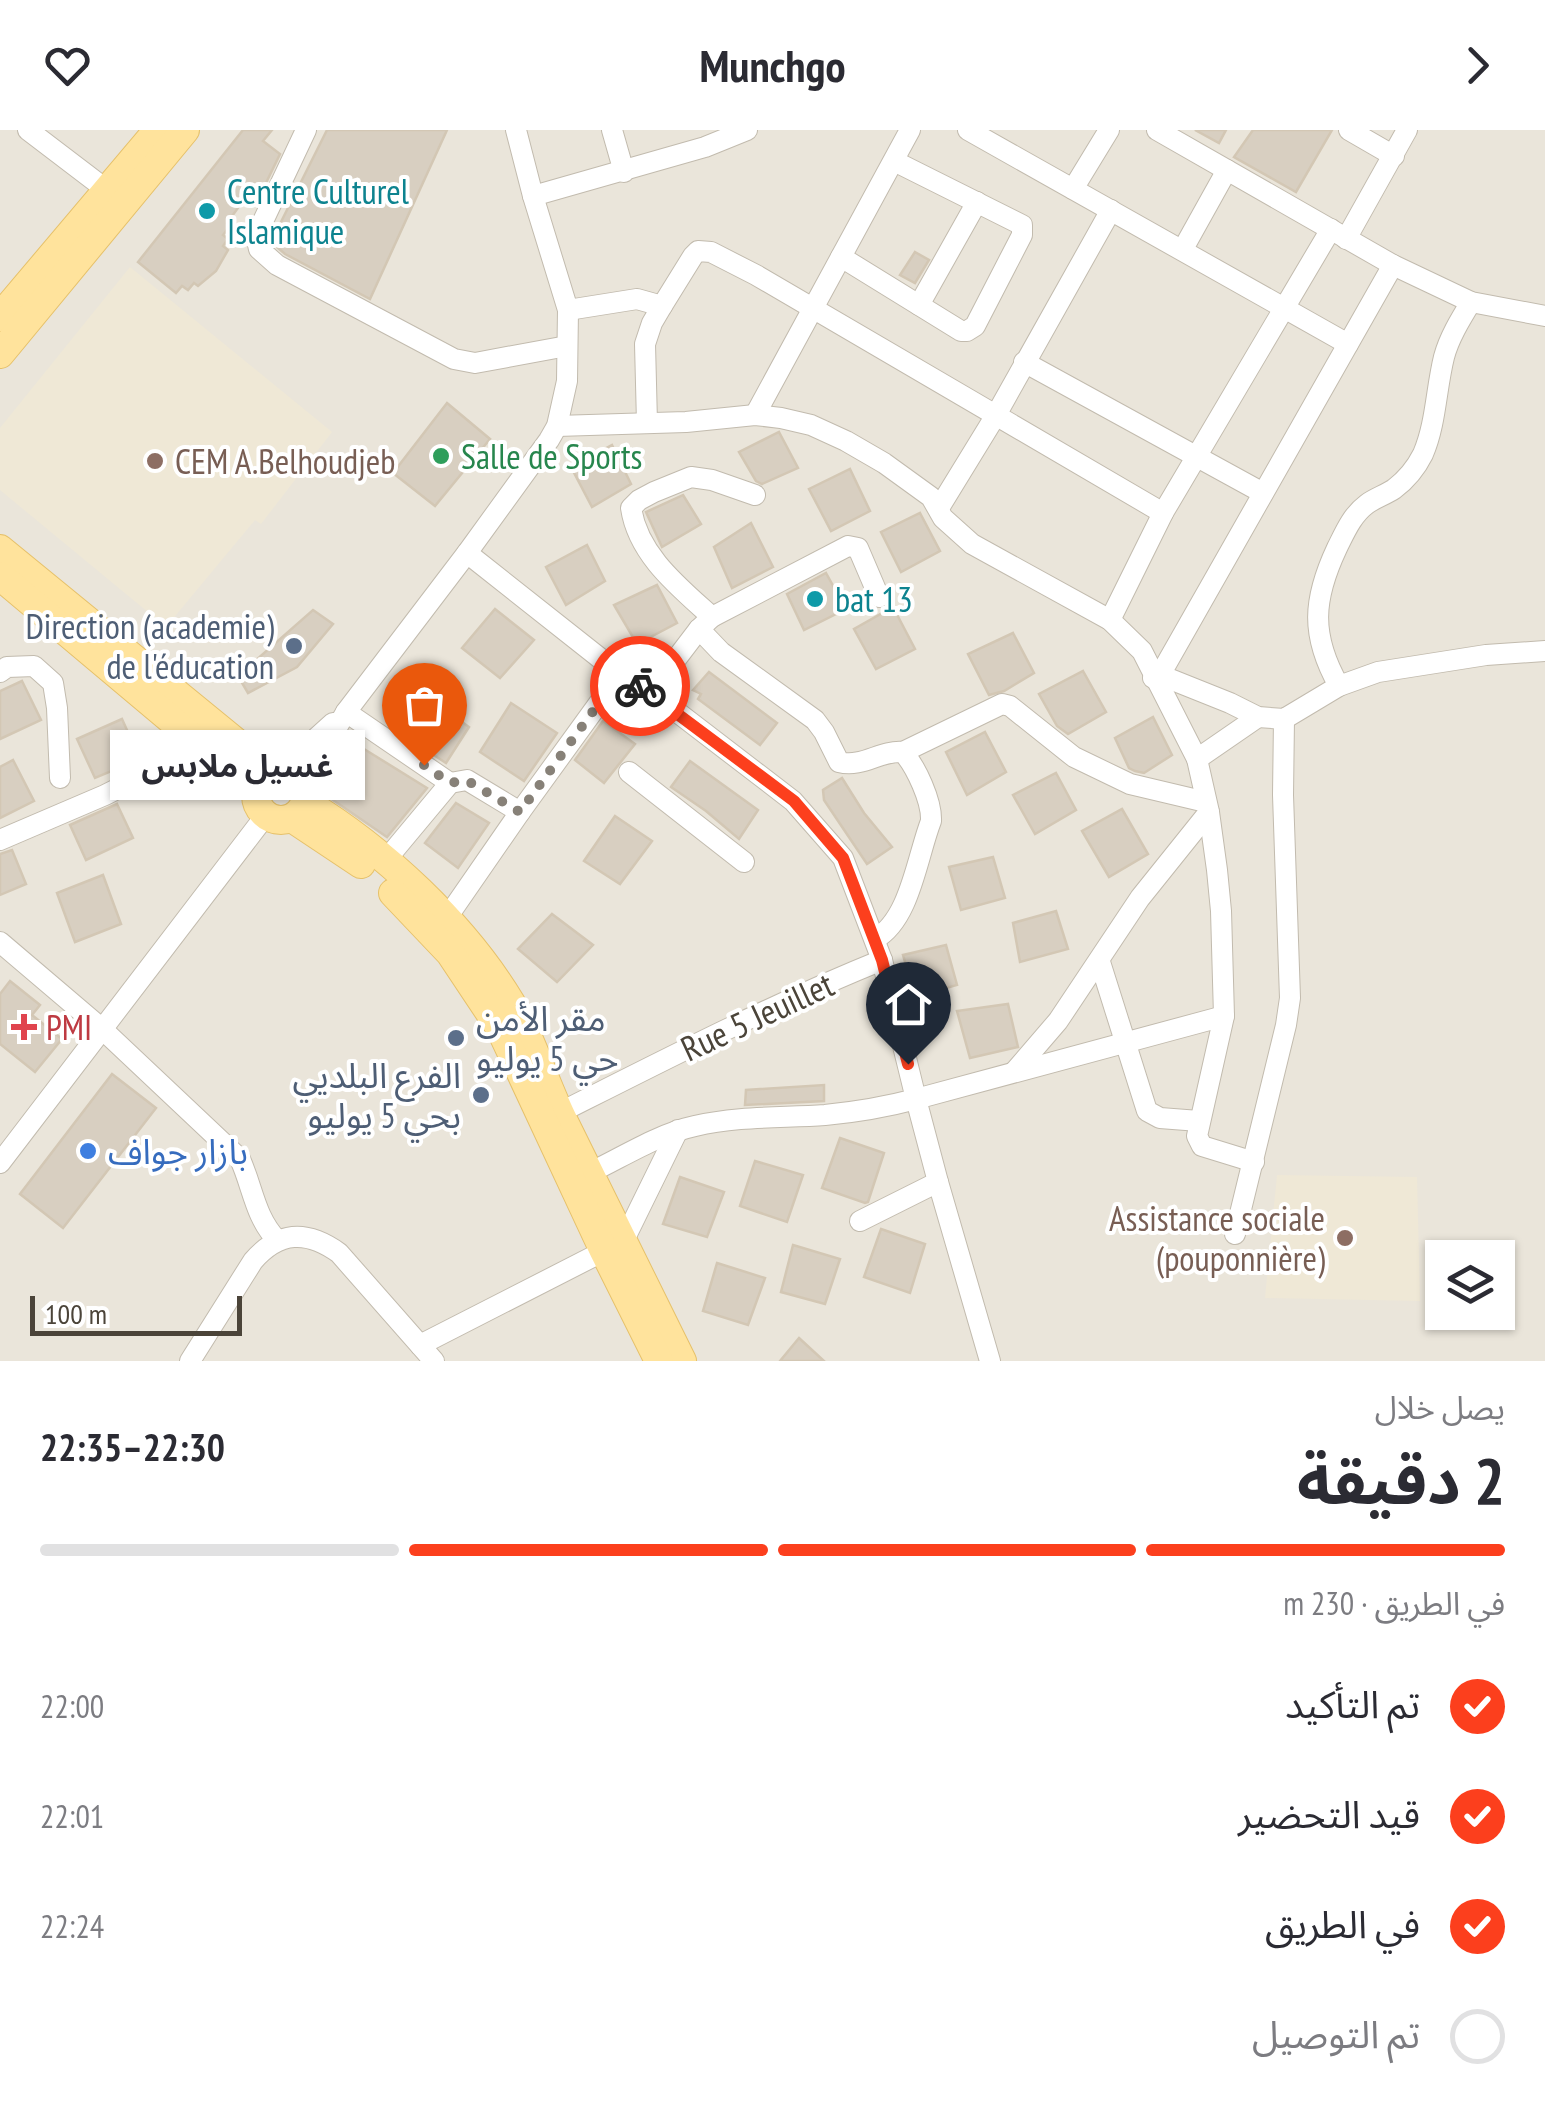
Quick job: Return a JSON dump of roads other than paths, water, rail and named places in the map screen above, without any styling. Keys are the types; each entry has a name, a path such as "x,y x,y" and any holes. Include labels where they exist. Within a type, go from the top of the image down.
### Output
{"main road":[{"path":"0,317 158,130"},
{"path":"0,354 185,130"},
{"path":"0,549 381,880 450,953 500,1028 614,1246 682,1361"},
{"path":"0,576 204,745 282,793 326,814 386,862 446,919 478,957 512,1004 589,1173 659,1361"}],"street":[{"path":"28,130 108,191"},
{"path":"306,130 256,236 258,248 276,265 454,359 476,362 567,346"},
{"path":"0,1163 467,553 556,426 566,381 568,310 516,130"},
{"path":"612,130 624,172"},
{"path":"533,196 624,172 703,139 747,130"},
{"path":"754,415 910,130"},
{"path":"968,130 1348,344"},
{"path":"1074,189 1108,130"},
{"path":"1157,130 1393,265 1471,302 1545,316"},
{"path":"1349,130 1394,156"},
{"path":"1110,620 1163,512 1284,307 1394,156 1407,130"},
{"path":"841,258 960,331 975,326 1023,229 1019,222 894,162"},
{"path":"1183,250 1227,170"},
{"path":"919,305 976,202"},
{"path":"939,508 996,416 1112,210"},
{"path":"647,422 645,344 652,323 693,256 704,250 756,275 1163,512"},
{"path":"1157,677 1393,265"},
{"path":"568,310 637,299 662,306"},
{"path":"1339,686 1321,645 1320,591 1351,520 1366,504 1394,489 1422,456 1445,353 1471,302"},
{"path":"1024,362 1263,493"},
{"path":"556,426 686,422 754,415 811,425 884,463 931,497 943,518 972,544 1110,620 1142,651 1197,760 1208,807 1220,898 1224,1016 1197,1136 1202,1146 1254,1162"},
{"path":"755,494 692,477 639,500 632,508 635,526 661,570 706,623 720,652 814,720 839,762 864,762 890,751 903,752 1002,704 1010,706 1074,757 1130,784 1208,807"},
{"path":"651,692 706,623 848,546 858,548 879,597"},
{"path":"467,553 620,674 651,692 794,801 843,858 882,960"},
{"path":"1157,677 1230,703 1258,718 1284,718 1339,686 1378,672 1486,655 1545,651"},
{"path":"0,672 7,667 34,666 53,682 60,778"},
{"path":"446,919 620,674"},
{"path":"346,712 450,783"},
{"path":"1197,760 1258,718"},
{"path":"1235,1234 1290,998 1284,718"},
{"path":"0,840 106,795 204,745"},
{"path":"875,940 884,934 902,908 931,821 932,812 913,764 903,752"},
{"path":"629,772 744,862"},
{"path":"386,862 450,783 466,780 520,812"},
{"path":"1015,1071 1058,1021 1140,898 1208,807"},
{"path":"5,955 101,1028 240,1159 262,1222 277,1240"},
{"name":"Rue 5 Jeuillet","path":"560,1113 796,996 882,960 938,1182 990,1361"},
{"path":"1100,962 1146,1111 1160,1118 1199,1121"},
{"path":"589,1173 678,1130 730,1120 886,1107 1224,1016"},
{"path":"190,1361 264,1249 277,1240 310,1238 339,1253 427,1353 614,1246 678,1130"},
{"path":"860,1221 938,1182"}],"place":[{"name":"Centre Culturel Islamique","path":"207,211"},
{"name":"Salle de Sports","path":"441,456"},
{"name":"CEM A.Belhoudjeb","path":"155,461"},
{"name":"bat 13","path":"815,599"},
{"name":"Direction (academie) de l'éducation","path":"294,646"},
{"name":"غسيل ملابس","path":"424,765"},
{"name":"PMI","path":"24,1027"},
{"name":"مقر الأمن حي 5 يوليو","path":"456,1038"},
{"name":"الفرع البلديي بحي 5 يوليو","path":"481,1095"},
{"name":"بازار جواف","path":"88,1151"},
{"name":"Assistance sociale (pouponnière)","path":"1345,1238"}]}
